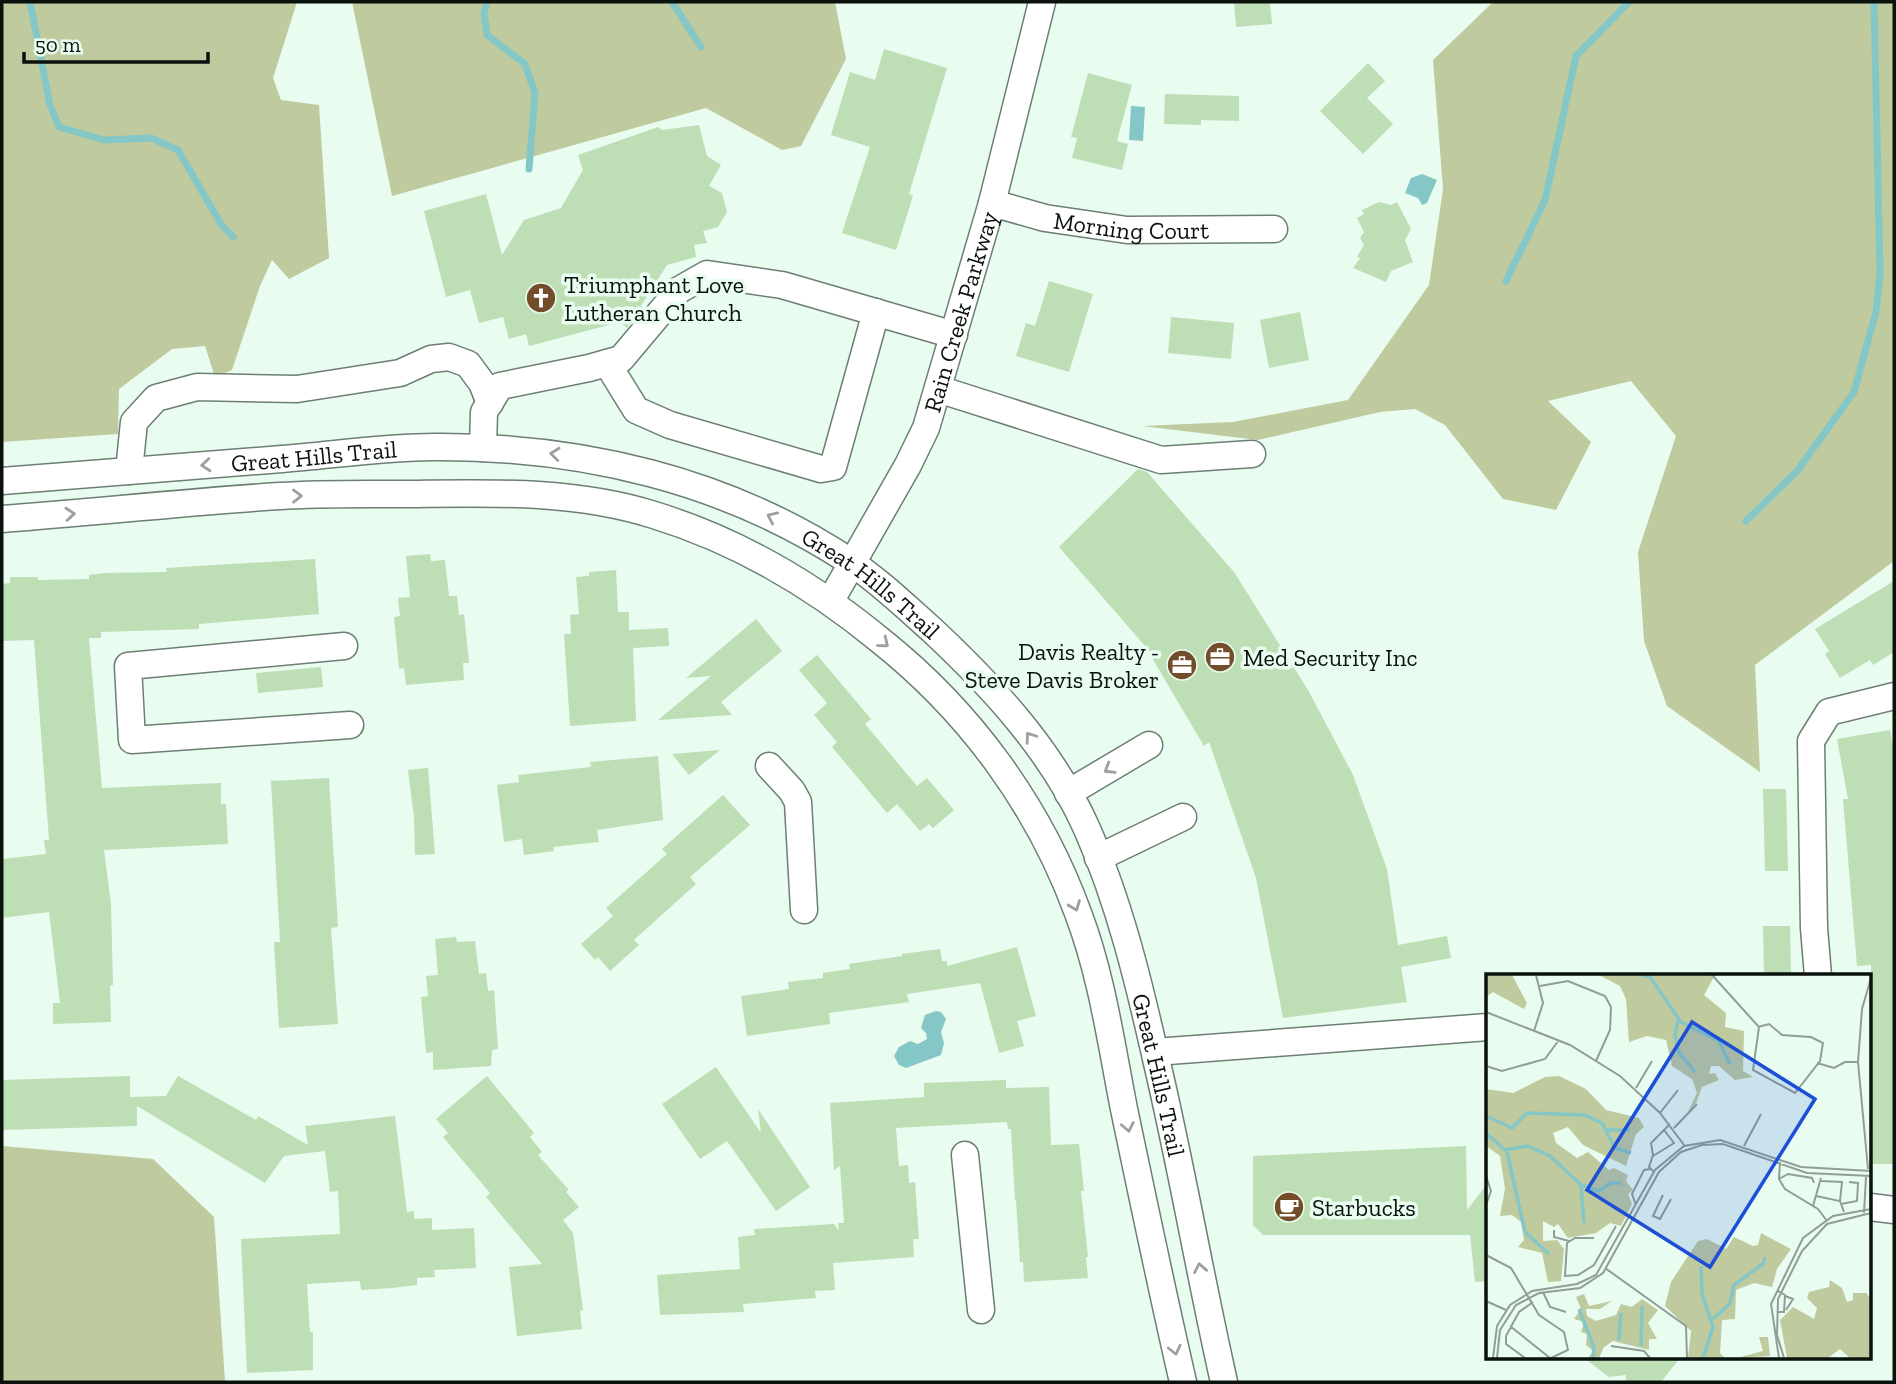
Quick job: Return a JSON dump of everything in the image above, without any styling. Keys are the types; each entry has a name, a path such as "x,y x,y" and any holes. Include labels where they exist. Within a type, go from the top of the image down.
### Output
{"street":[{"name":"Rain Creek Parkway","path":"830,602 926,428 992,203 1042,2"},
{"name":"Morning Court","path":"992,203 1045,218 1127,230 1274,229"},
{"path":"483,448 484,412 500,386 621,359 678,290 707,274 782,285 954,335"},
{"path":"607,363 636,410 670,425 821,470 833,467 876,312"},
{"path":"129,471 134,422 156,398 197,387 297,389 400,373 431,359 449,357 468,364 482,383 490,402"},
{"path":"939,389 1161,460 1252,454"},
{"name":"Great Hills Trail","path":"2,481 431,447 483,448 575,456 646,471 725,496 793,527 853,563 960,656 1001,699 1029,734 1068,793 1085,825 1111,889 1155,1052 1185,1183 1207,1308 1224,1382"},
{"name":"Great Hills Trail","path":"2,519 285,496 507,492 581,498 652,514 723,540 779,568 830,602 917,669 952,704 987,747 1048,844 1079,915 1096,970 1182,1382"},
{"path":"344,646 128,666 132,740 350,725"},
{"path":"1818,974 1811,741 1829,712 1894,696"},
{"path":"1068,793 1149,745"},
{"path":"769,766 792,791 798,802 804,910"},
{"path":"1098,858 1183,817"},
{"path":"1048,844 1085,825"},
{"path":"1155,1052 1486,1027"},
{"path":"965,1155 981,1310"},
{"path":"1871,1207 1894,1210"}],"green space":[{"path":"2,2 297,2 273,78 281,100 319,105 329,258 289,279 272,260 260,286 232,370 215,377 205,346 172,349 119,389 118,434 2,442"},
{"path":"352,2 835,2 846,59 801,146 782,150 706,108 392,196"},
{"path":"1493,2 1894,2 1894,561 1755,665 1760,772 1667,706 1644,641 1638,552 1676,436 1631,381 1548,401 1591,442 1556,510 1503,499 1445,425 1415,409 1380,412 1258,440 1142,426 1233,422 1348,400 1429,285 1443,189 1433,60"},
{"path":"2,1146 153,1159 214,1217 225,1382 2,1382"}],"water":[{"path":"1131,106 1145,107 1143,141 1129,140"},
{"path":"1422,174 1437,180 1427,203 1422,205 1418,198 1405,193 1411,178"},
{"path":"941,1012 946,1019 941,1032 944,1043 941,1055 906,1068 899,1065 894,1056 899,1047 910,1041 918,1044 927,1039 921,1028 925,1015"}],"building":[{"path":"1234,2 1270,2 1272,24 1236,27"},
{"path":"884,49 947,68 909,194 913,196 896,250 842,233 870,147 831,135 850,72 875,80"},
{"path":"1368,63 1385,81 1367,98 1393,124 1363,154 1320,111"},
{"path":"1088,73 1132,85 1117,141 1128,144 1122,170 1072,158 1077,138 1071,137"},
{"path":"1165,94 1239,96 1239,121 1201,120 1201,125 1164,124"},
{"path":"699,125 707,156 721,165 709,186 722,193 727,212 718,227 703,231 707,243 694,245 696,257 667,265 627,328 620,322 529,346 526,334 509,339 503,317 479,323 470,290 446,297 424,211 486,194 502,255 524,220 561,208 583,170 578,155 658,127 662,130"},
{"path":"1379,202 1391,205 1397,202 1411,229 1405,240 1413,262 1391,271 1386,282 1353,268 1364,245 1360,238 1364,232 1357,218 1364,214 1362,210"},
{"path":"1049,281 1093,294 1069,372 1016,356 1026,323 1035,326"},
{"path":"1300,312 1309,360 1269,368 1260,320"},
{"path":"1171,317 1234,323 1231,359 1168,353"},
{"path":"1138,469 1147,472 1234,572 1308,690 1353,775 1387,869 1398,945 1447,936 1451,958 1401,967 1407,1002 1283,1018 1256,878 1209,742 1204,746 1145,646 1059,547"},
{"path":"430,554 431,561 445,560 449,596 457,596 459,615 464,614 469,663 463,663 464,680 406,685 404,668 399,669 394,617 400,616 398,598 410,597 406,556"},
{"path":"315,559 319,614 199,624 199,629 101,632 101,638 89,638 102,788 221,783 221,804 226,804 228,844 104,850 111,904 111,1022 53,1024 53,1003 60,1003 49,912 2,918 2,859 46,854 44,840 49,840 34,640 2,641 2,584 10,583 10,577 38,577 38,580 89,579 89,575 105,573 167,572 166,568"},
{"path":"616,570 618,612 629,612 629,630 668,628 669,646 633,648 636,721 570,726 564,634 571,634 570,615 579,614 576,577 589,576 589,572"},
{"path":"1894,581 1894,652 1873,665 1870,660 1840,678 1825,654 1829,651 1815,629"},
{"path":"756,619 782,651 721,702 732,715 658,720 711,676 686,678"},
{"path":"817,655 871,719 865,724 917,786 927,778 954,810 933,828 929,824 920,831 897,804 887,813 832,747 837,742 814,715 827,703 799,670"},
{"path":"321,667 323,687 258,693 256,673"},
{"path":"1890,730 1894,753 1894,1164 1871,1164 1871,965 1857,966 1843,799 1848,799 1837,739"},
{"path":"720,750 689,775 672,754"},
{"path":"658,756 663,820 597,830 599,842 553,847 554,851 524,855 522,839 504,842 497,785 519,782 518,775 591,767 590,762"},
{"path":"428,768 435,854 415,855 414,817 408,770"},
{"path":"329,778 338,927 331,928 338,1024 279,1028 274,942 280,942 271,781"},
{"path":"1763,789 1786,789 1788,871 1765,871"},
{"path":"723,795 750,825 690,877 696,884 634,940 639,945 610,971 598,957 595,960 581,944 613,916 606,908 667,854 662,849"},
{"path":"1763,926 1790,926 1791,974 1764,974"},
{"path":"456,937 457,942 475,941 479,974 486,973 488,991 494,990 498,1049 492,1050 491,1066 433,1070 433,1052 426,1053 421,997 428,996 426,976 438,975 435,939"},
{"path":"1017,947 1036,1016 1017,1021 1024,1046 999,1053 980,983 907,994 909,1002 829,1013 830,1024 747,1036 741,996 789,989 788,982 823,978 823,973 850,969 849,964 902,954 940,949 942,961 947,961 947,966"},
{"path":"716,1067 761,1133 758,1109 810,1187 776,1211 727,1141 700,1159 662,1104"},
{"path":"130,1076 130,1097 166,1096 178,1076 256,1120 258,1116 308,1145 305,1126 395,1116 407,1212 414,1211 414,1219 432,1218 432,1230 474,1228 476,1268 434,1270 435,1277 417,1278 417,1285 392,1288 361,1290 360,1281 307,1284 310,1332 313,1332 313,1370 247,1373 241,1239 340,1234 338,1191 330,1192 325,1151 284,1156 265,1183 137,1106 137,1126 2,1130 2,1080"},
{"path":"487,1076 534,1133 530,1137 542,1152 538,1155 569,1190 566,1192 579,1207 563,1220 573,1233 583,1310 580,1311 582,1329 517,1336 509,1267 542,1264 486,1197 490,1193 443,1137 448,1133 436,1119"},
{"path":"1006,1080 1006,1088 1049,1087 1051,1145 1079,1144 1088,1278 1024,1282 1023,1262 1020,1262 1011,1129 1008,1129 1007,1122 896,1128 899,1166 908,1165 909,1183 915,1182 919,1239 913,1239 914,1257 833,1263 835,1290 815,1291 816,1298 743,1304 744,1312 660,1315 657,1275 740,1269 738,1237 755,1235 754,1229 834,1224 839,1231 838,1223 844,1223 840,1166 834,1170 830,1103 924,1097 924,1083"},
{"path":"1466,1146 1467,1210 1486,1186 1486,1281 1475,1282 1470,1235 1263,1235 1253,1225 1253,1156"},
{"path":"1587,1360 1678,1360 1661,1382 1626,1382 1626,1375 1609,1377"}],"waterway":[{"path":"30,2 50,105 59,127 104,140 151,138 178,150 221,224 233,237"},
{"path":"487,2 484,13 487,35 525,64 535,93 529,169"},
{"path":"672,2 701,47"},
{"path":"1506,281 1545,200 1576,56 1629,2"},
{"path":"1746,521 1797,471 1854,392 1876,312 1880,273 1874,2"}],"place":[{"name":"Triumphant Love Lutheran Church","path":"541,298"},
{"name":"Med Security Inc","path":"1220,657"},
{"name":"Davis Realty - Steve Davis Broker","path":"1182,665"},
{"name":"Starbucks","path":"1289,1207"}]}
